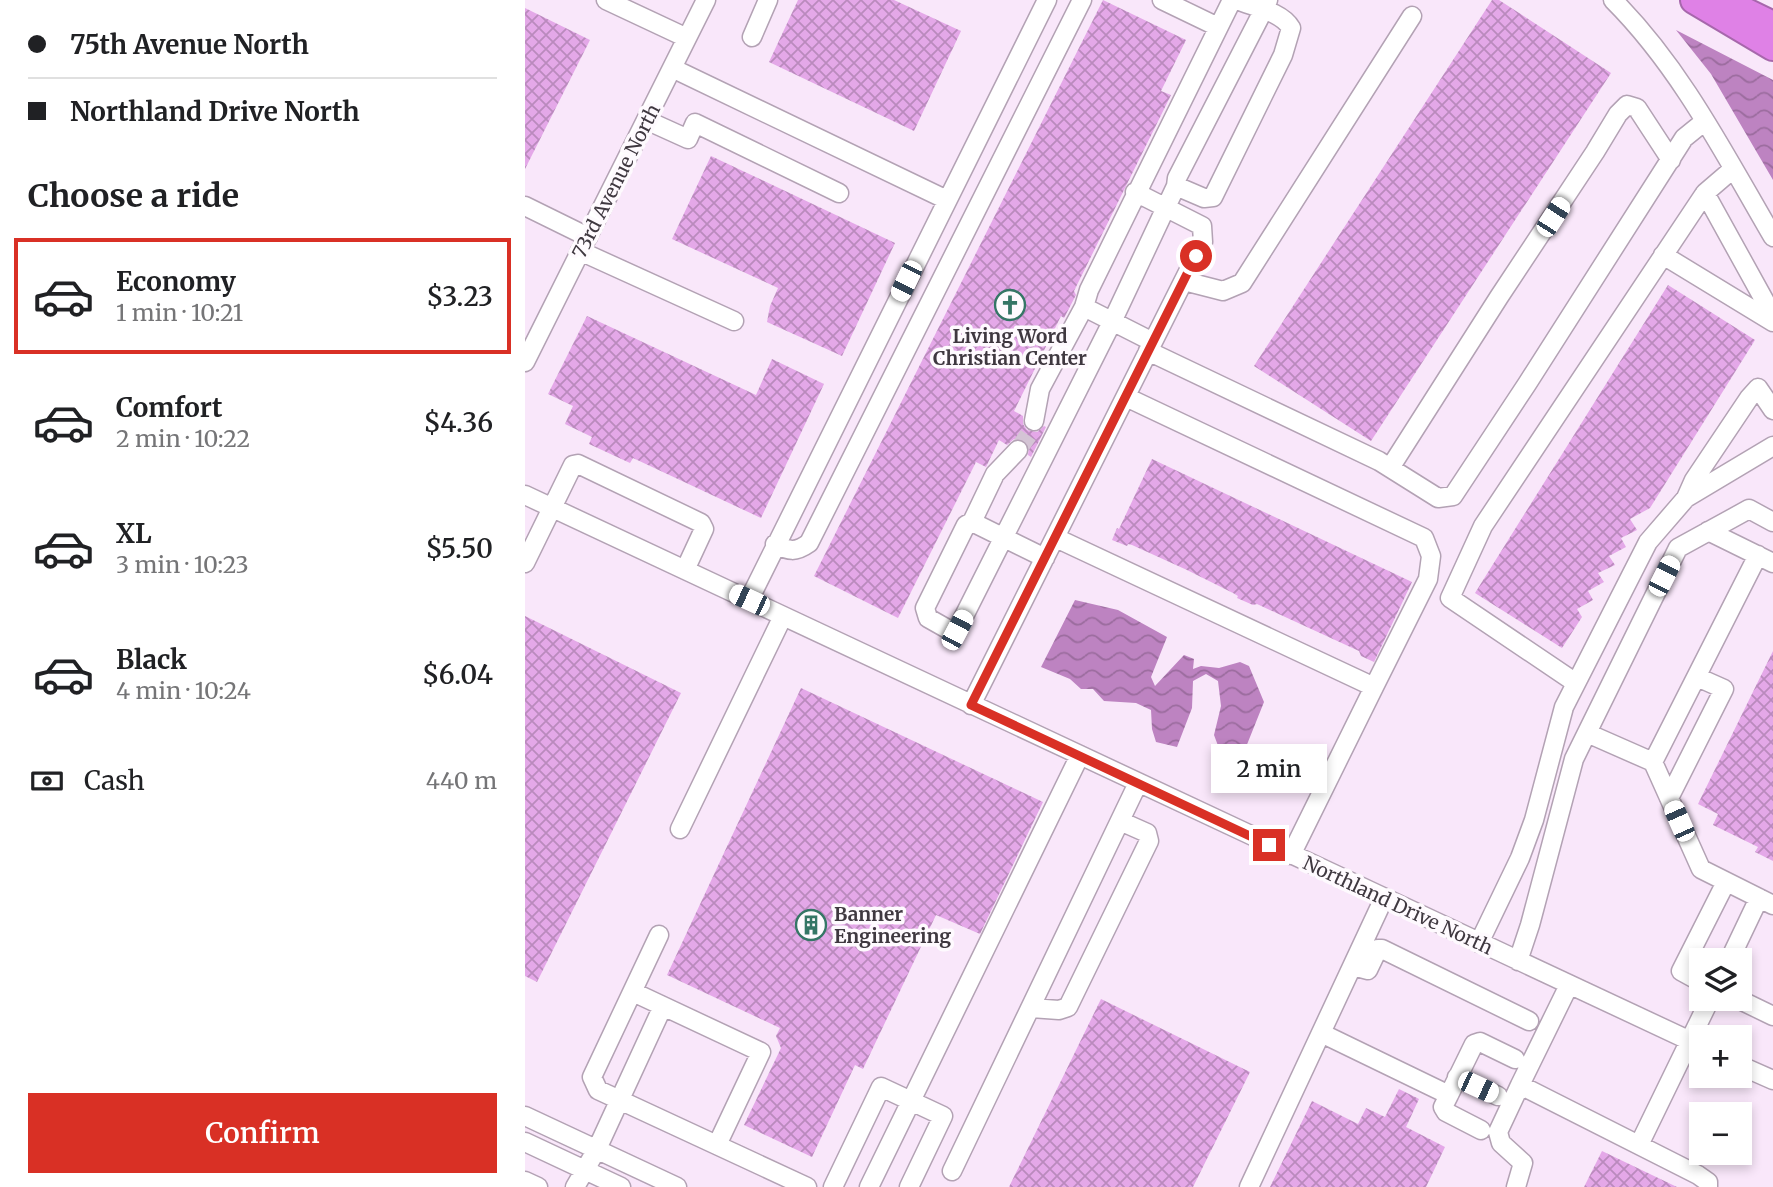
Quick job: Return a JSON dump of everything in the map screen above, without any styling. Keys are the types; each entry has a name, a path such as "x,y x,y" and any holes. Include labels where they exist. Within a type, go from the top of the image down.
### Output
{"highway":[{"path":"1694,0 1773,47"},
{"path":"1722,0 1773,25"}],"street":[{"path":"606,0 687,38"},
{"name":"73rd Avenue North","path":"525,362 706,0"},
{"path":"752,37 768,0"},
{"path":"749,600 1047,0"},
{"path":"775,544 790,551 799,550 809,543 1082,0"},
{"path":"1162,0 1218,27"},
{"path":"1034,421 1040,389 1084,307 1089,290 1135,192 1218,27 1234,0 1266,5 1289,23 1291,28 1283,55 1213,197 1204,198 1176,186"},
{"path":"1613,0 1653,44 1705,121 1773,237"},
{"path":"1018,450 995,474 925,608 929,618 951,631 957,630 1005,537 1112,321 1176,186 1177,178 1266,5"},
{"path":"1184,281 1223,291 1242,284 1412,16"},
{"path":"672,68 947,200"},
{"path":"1389,468 1618,114 1627,105 1637,108 1671,160"},
{"path":"646,120 688,139 695,123 839,193"},
{"path":"1084,307 1112,321 1150,346 1389,468 1438,498 1453,496 1684,138 1705,121"},
{"path":"1576,682 1450,597 1483,526 1705,193 1733,169"},
{"path":"971,705 1203,242 1202,226 1135,192"},
{"path":"1705,193 1773,316"},
{"path":"525,206 584,244 734,321"},
{"path":"930,233 958,246"},
{"path":"1663,256 1773,322"},
{"path":"870,353 898,366"},
{"path":"1479,943 1529,832 1564,707 1648,542 1686,498 1694,480 1758,388 1773,410"},
{"path":"1126,397 1424,538 1431,556 1428,579 1290,855"},
{"path":"1686,498 1773,446"},
{"path":"526,557 573,465 578,464 701,523 703,529 685,570"},
{"name":"Northland Drive North","path":"525,495 1689,1041"},
{"path":"1518,961 1574,758 1678,548 1749,509 1773,522"},
{"path":"972,522 1045,558"},
{"path":"1653,762 1697,677 1765,559 1708,531"},
{"path":"1056,538 1374,687"},
{"path":"680,829 783,616"},
{"path":"1669,798 1724,690 1697,677"},
{"path":"1587,733 1653,762 1701,869 1766,901 1737,948"},
{"path":"869,1187 1080,755"},
{"path":"952,1171 1139,783"},
{"path":"1031,1008 1059,1010 1068,1007 1149,841 1147,834 1120,821"},
{"path":"1693,948 1726,882"},
{"path":"1249,1187 1384,898"},
{"path":"659,935 592,1077 598,1090 807,1187"},
{"path":"1355,961 1368,970 1378,949 1382,948 1529,1021"},
{"path":"1689,955 1681,971 1689,975"},
{"path":"1516,1187 1523,1163 1501,1143 1498,1132 1569,985"},
{"path":"633,992 761,1052 717,1145"},
{"path":"575,1187 597,1149 663,1006"},
{"path":"1752,1006 1773,1016"},
{"path":"1321,1033 1449,1095"},
{"path":"1481,1130 1446,1112 1443,1107 1457,1077 1474,1044 1480,1042 1515,1059"},
{"path":"1639,1145 1689,1055"},
{"path":"1752,1071 1773,1080"},
{"path":"1457,1077 1498,1096"},
{"path":"1520,1085 1698,1175 1708,1182 1708,1187"},
{"path":"833,1187 881,1087 943,1116 909,1187"},
{"path":"525,1116 677,1187"},
{"path":"525,1142 621,1187"},
{"path":"525,1181 538,1187"}],"water":[{"path":"1676,30 1773,80 1773,180 1711,74"},
{"path":"1075,600 1118,610 1167,637 1151,677 1155,686 1184,655 1194,659 1193,669 1201,666 1219,668 1240,662 1249,666 1264,702 1246,747 1236,760 1223,759 1214,735 1221,706 1218,681 1206,674 1193,681 1192,708 1177,747 1156,742 1151,710 1136,703 1104,701 1093,689 1081,689 1070,679 1041,667"}],"building":[{"path":"798,0 894,0 961,31 914,131 769,62"},
{"name":"Living Word Christian Center","path":"1103,0 1186,40 1161,91 1171,95 1074,291 1076,295 1064,318 1061,316 1014,411 1023,416 1023,424 1027,430 1037,432 1046,427 1031,457 1028,455 1029,446 1021,439 1014,439 1007,445 999,440 986,467 976,462 898,618 814,576"},
{"path":"1492,0 1499,0 1611,73 1371,441 1254,366"},
{"path":"525,8 590,40 525,169"},
{"path":"711,156 895,243 842,356 767,322 778,288 672,239"},
{"path":"1668,285 1755,340 1650,508 1630,519 1637,530 1621,538 1626,547 1609,556 1615,565 1598,573 1604,582 1588,591 1593,600 1577,609 1582,617 1562,648 1475,593"},
{"path":"587,316 756,395 772,359 824,384 761,518 633,458 630,463 589,444 592,437 565,424 573,406 548,394"},
{"path":"1152,459 1412,582 1374,662 1361,656 1359,651 1257,604 1253,605 1237,598 1233,593 1187,570 1132,545 1127,546 1112,540"},
{"path":"525,616 681,693 537,982 525,976"},
{"path":"1773,651 1773,861 1755,852 1758,847 1713,825 1718,814 1698,804"},
{"name":"Banner Engineering","path":"801,688 1043,802 980,934 936,915 863,1069 855,1065 812,1157 744,1125 781,1048 776,1036 780,1028 667,975"},
{"path":"1101,999 1250,1072 1193,1187 1009,1187"},
{"path":"1399,1089 1419,1099 1406,1127 1445,1147 1426,1187 1270,1187 1312,1101 1358,1124 1366,1108 1385,1117"},
{"path":"1602,1151 1677,1187 1584,1187"}],"tunnel":[{"path":"1018,450 1034,421"}],"place":[{"name":"Living Word Christian Center","path":"1010,305"},
{"name":"Banner Engineering","path":"811,925"}],"route":[{"path":"1196,256 971,705 1269,845"}]}
